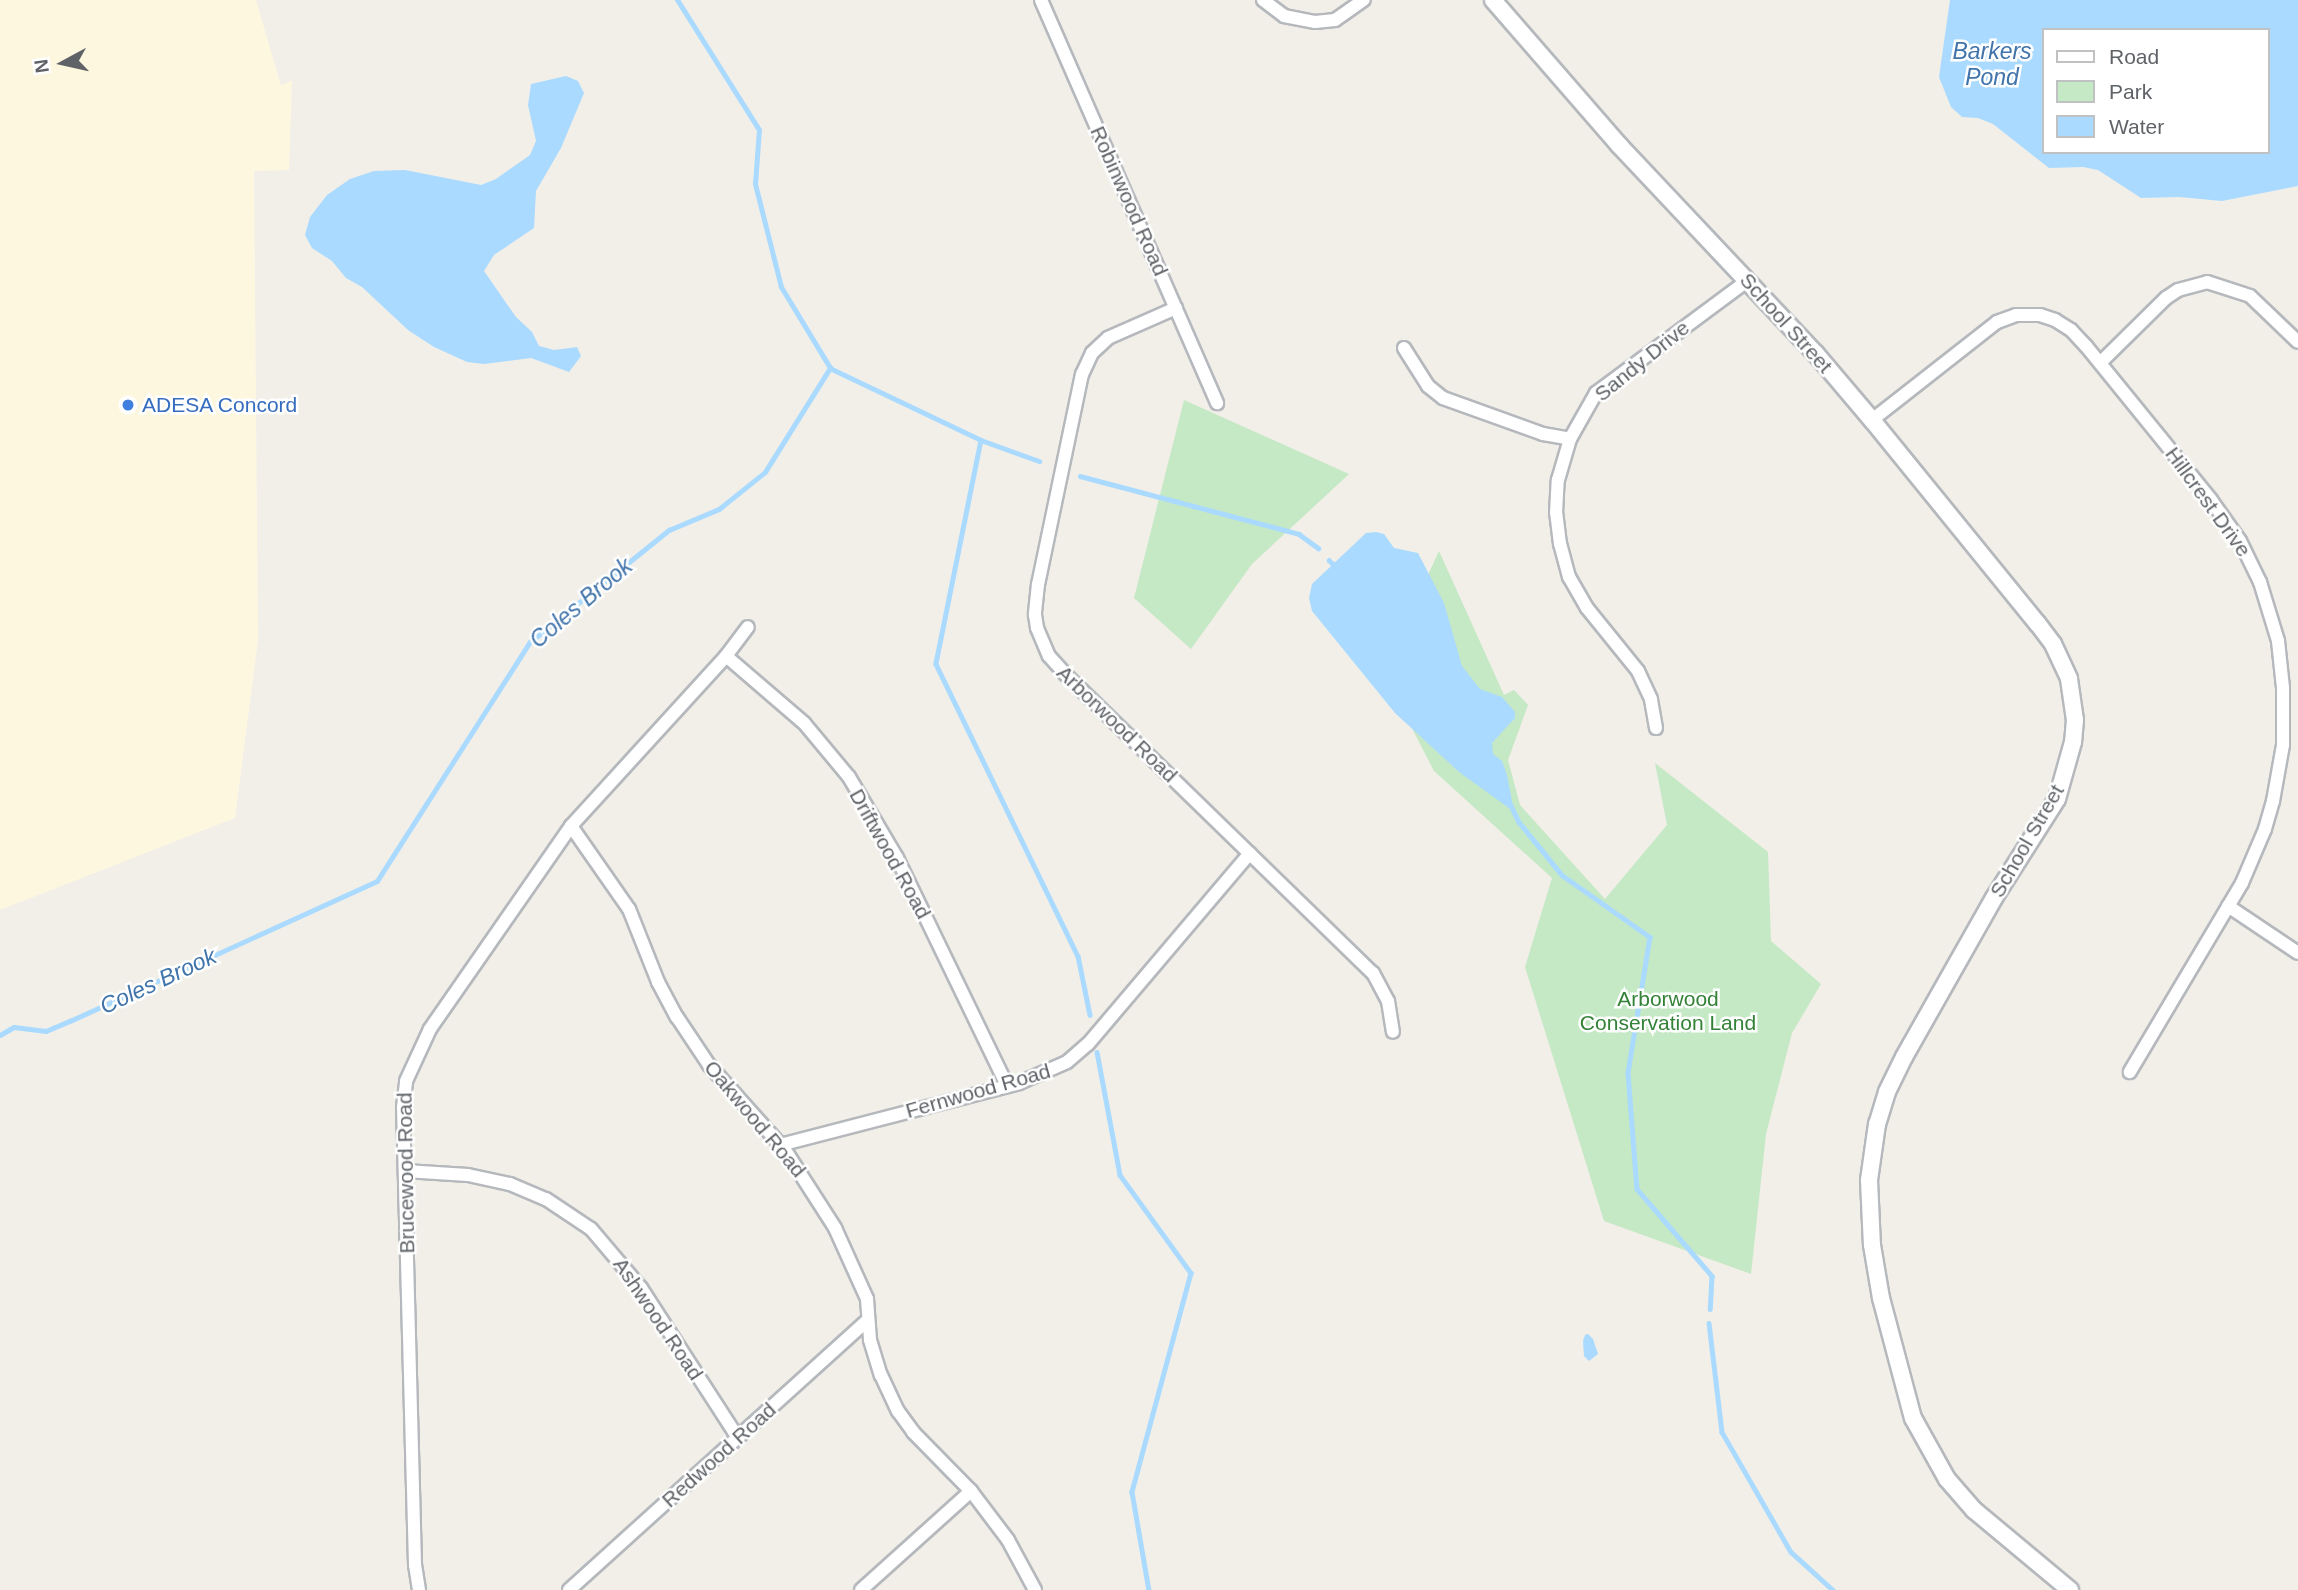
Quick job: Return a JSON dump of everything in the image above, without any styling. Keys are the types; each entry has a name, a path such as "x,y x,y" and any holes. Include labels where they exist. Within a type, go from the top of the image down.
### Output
{"street":[{"name":"Robinwood Road","path":"1041,0 1217,403"},
{"path":"1263,0 1284,16 1315,22 1335,20 1364,0"},
{"name":"School Street","path":"1493,0 1619,145 1747,281 1872,420 2038,624 2062,662 2073,700 2073,742 2057,799 1994,898 1904,1057 1887,1092 1877,1125 1869,1180 1872,1245 1881,1298 1913,1418 1947,1479 1974,1510 2070,1590"},
{"name":"Sandy Drive","path":"1656,728 1651,699 1638,671 1587,608 1569,578 1556,513 1558,480 1570,439 1596,393 1747,281"},
{"path":"2100,363 2166,298 2178,290 2207,282 2250,296 2298,342"},
{"name":"Arborwood Road","path":"1176,308 1108,338 1092,353 1087,363 1078,386 1038,584 1035,615 1042,642 1056,665 1373,973 1388,1001 1393,1032"},
{"name":"Hillcrest Drive","path":"1872,420 1986,328 2016,315 2040,315 2055,320 2071,330 2100,363 2240,541 2260,582 2275,631 2284,698 2284,745 2280,773 2265,829 2228,906 2130,1072"},
{"path":"1404,348 1429,386 1443,398 1543,434 1570,439"},
{"name":"Brucewood Road","path":"419,1590 415,1565 404,1094 419,1049 571,826 726,656 748,627"},
{"name":"Driftwood Road","path":"726,656 804,723 849,777 897,858 1007,1086"},
{"name":"Oakwood Road","path":"571,826 629,909 658,982 677,1017 709,1065 780,1145 806,1179 856,1270 866,1299 870,1340 881,1375 898,1412 913,1432 971,1491 1009,1540 1035,1590"},
{"name":"Fernwood Road","path":"780,1145 1007,1086 1045,1074 1078,1054 1251,853"},
{"path":"2228,906 2298,953"},
{"name":"Ashwood Road","path":"405,1171 468,1175 510,1184 546,1199 591,1229 636,1281 738,1438"},
{"name":"Redwood Road","path":"569,1590 868,1321"},
{"path":"861,1590 971,1491"}],"shaded area":[{"name":"ADESA Concord","path":"0,0 256,0 281,86 292,80 289,170 254,171 258,640 235,818 0,910"}],"green space":[{"path":"1184,400 1349,474 1252,564 1191,649 1134,598"},
{"name":"Arborwood Conservation Land","path":"1439,551 1504,695 1514,690 1528,705 1508,760 1520,805 1605,899 1667,825 1655,763 1768,852 1771,941 1821,984 1792,1033 1766,1134 1751,1274 1604,1221 1525,967 1552,878 1434,771 1353,614 1427,577"}],"water":[{"name":"Barkers Pond","path":"1950,0 2298,0 2298,186 2222,201 2179,197 2141,198 2098,170 2083,167 2049,168 1993,124 1978,118 1962,117 1951,107 1939,77"},
{"path":"566,76 578,81 584,93 561,148 536,191 534,228 494,255 484,271 516,317 532,332 539,346 554,350 577,347 581,356 569,372 531,358 484,364 467,362 434,347 408,330 362,287 346,278 332,261 312,248 305,235 310,217 327,195 350,179 374,171 405,170 481,185 496,179 530,155 536,141 528,105 531,84"},
{"path":"1366,533 1384,534 1394,548 1418,553 1444,603 1462,666 1480,689 1502,697 1515,712 1515,718 1492,743 1493,754 1502,761 1507,775 1512,801 1509,808 1459,772 1395,713 1312,611 1309,598 1312,584"},
{"path":"1588,1334 1593,1339 1598,1354 1589,1361 1584,1356 1583,1341"}],"waterway":[{"name":"Coles Brook","path":"0,1035 14,1027 46,1031 377,881 530,642 669,530 719,509 765,472 830,368 781,287 755,184 759,130 677,0"},
{"path":"830,368 981,440 1039,461"},
{"path":"981,440 936,664 1078,956 1090,1015"},
{"path":"1080,476 1299,534 1318,548"},
{"path":"1329,560 1336,567"},
{"path":"1509,801 1519,822 1562,875 1650,937 1628,1073 1637,1189 1712,1276 1710,1309"},
{"path":"1097,1052 1120,1175 1191,1273 1132,1492 1149,1590"},
{"path":"1709,1323 1722,1432 1791,1552 1833,1590"}],"place":[{"name":"ADESA Concord","path":"128,405"}]}
